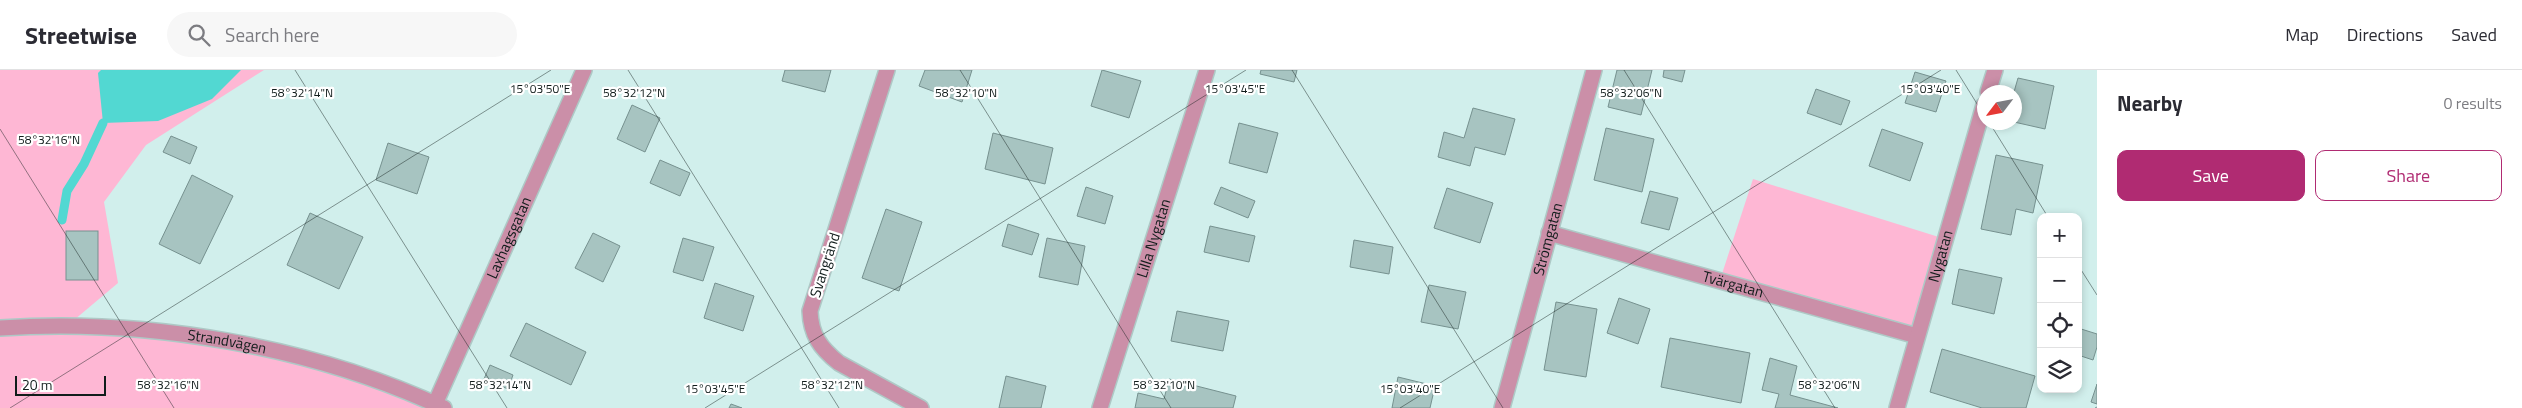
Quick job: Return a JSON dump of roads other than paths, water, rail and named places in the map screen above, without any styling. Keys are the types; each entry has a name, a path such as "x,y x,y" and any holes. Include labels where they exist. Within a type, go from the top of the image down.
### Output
{"street":[{"name":"Laxhagsgatan","path":"440,406 584,70"},
{"name":"Svangränd","path":"887,70 810,311 811,328 828,355 839,363 921,408"},
{"name":"Lilla Nygatan","path":"1100,408 1208,70"},
{"name":"Strömgatan","path":"1502,408 1594,70"},
{"path":"1990,85 1995,70"},
{"name":"Nygatan","path":"1897,408 1977,129"},
{"name":"Tvärgatan","path":"1549,233 1917,336"},
{"name":"Strandvägen","path":"0,328 60,326 108,328 171,334 259,348 346,370 440,406"}],"water":[{"path":"101,70 241,70 212,99 158,121 103,123 98,73"}],"waterway":[{"path":"62,220 67,191 84,164 103,123"}]}
